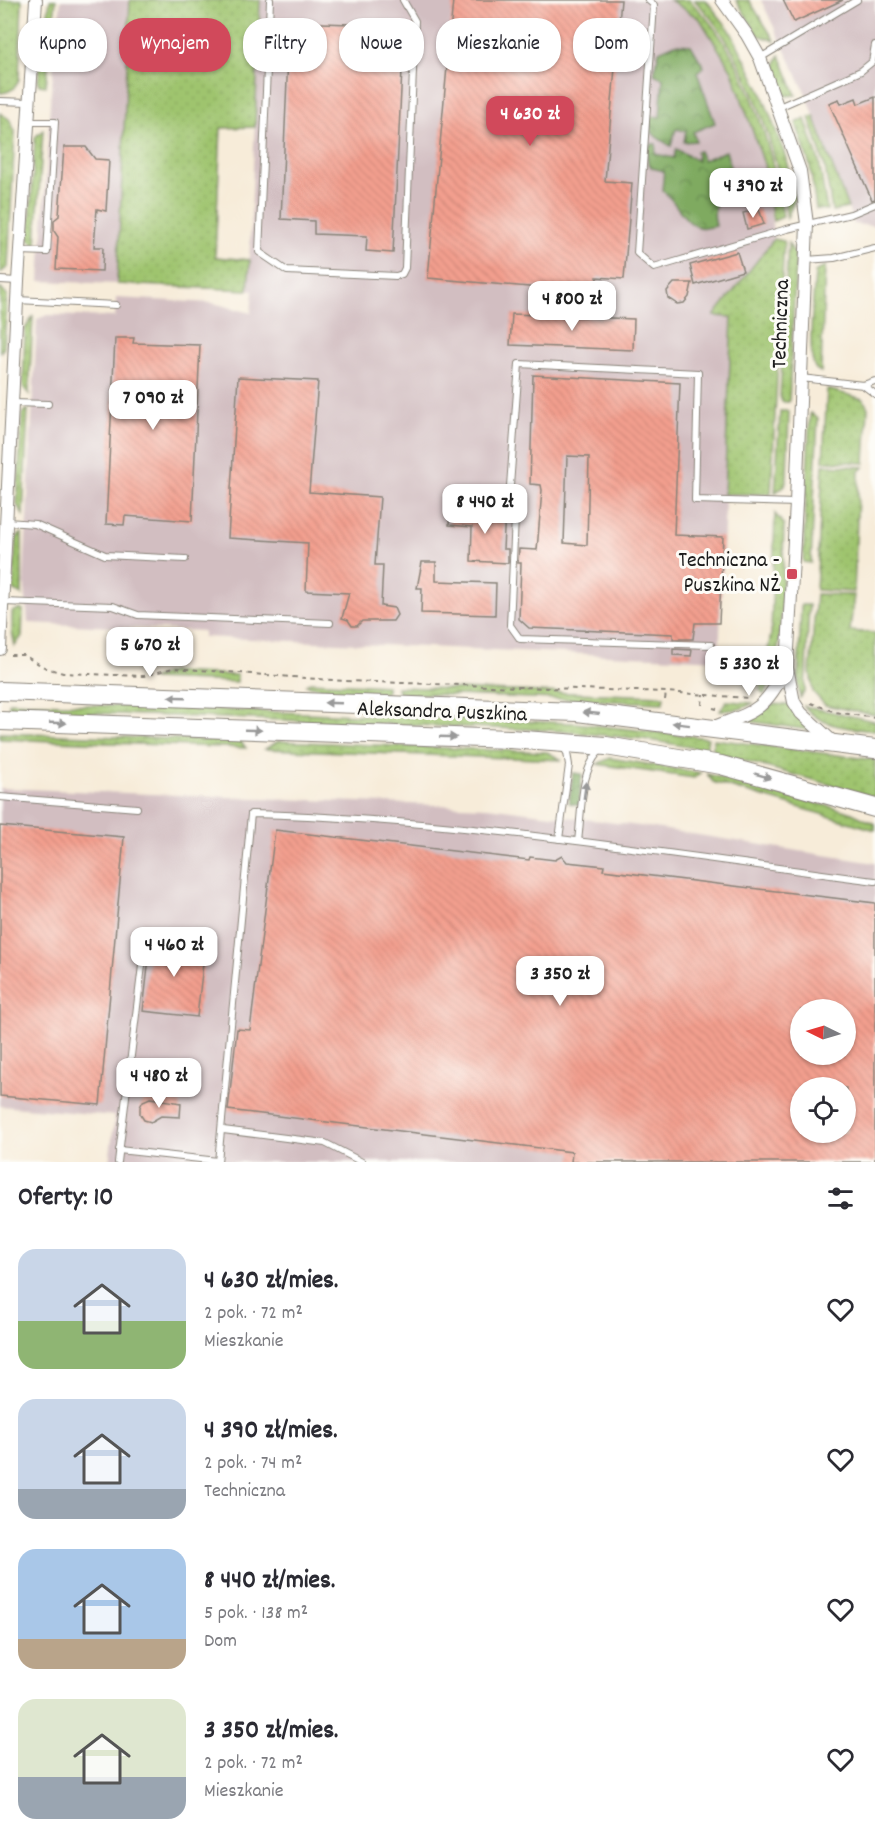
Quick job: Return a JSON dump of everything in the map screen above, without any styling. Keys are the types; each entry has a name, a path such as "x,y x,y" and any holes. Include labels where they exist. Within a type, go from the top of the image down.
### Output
{"main road":[{"name":"Aleksandra Puszkina","path":"0,691 577,712 875,749"},
{"name":"Aleksandra Puszkina","path":"0,721 558,742 606,746 721,765 875,808"}],"street":[{"path":"0,650 1,585 7,522 4,493 5,446 12,403 28,102 36,0"},
{"name":"Techniczna","path":"722,0 760,58 800,171 807,224 787,668 794,702 801,713 835,744"},
{"name":"Techniczna","path":"713,728 749,714 768,700 787,668"}],"lane":[{"path":"270,0 259,252 261,256 287,271 396,276 402,274 405,267 415,21 403,0"},
{"path":"648,0 654,5 637,253 654,268 850,214 875,204"},
{"path":"760,58 857,0"},
{"path":"779,107 861,71 872,62 875,45"},
{"path":"0,101 28,102"},
{"path":"20,250 47,252 55,122 27,122"},
{"path":"806,260 834,258 875,248"},
{"path":"0,280 18,281"},
{"path":"17,300 116,305"},
{"path":"711,645 519,639 510,625 516,496 510,486 519,364 698,373 695,500 796,503"},
{"path":"800,378 863,385 875,381"},
{"path":"863,385 875,394"},
{"path":"12,403 48,405"},
{"path":"7,522 35,524 105,555 185,559"},
{"path":"2,602 113,606 138,615 330,623"},
{"path":"558,742 567,753 569,765 560,839"},
{"path":"579,841 588,767 595,755 606,746"},
{"path":"0,796 137,808"},
{"path":"119,1150 218,1162 223,1130 251,814 325,816 579,841 875,881"},
{"path":"118,1162 145,941"},
{"path":"223,1130 325,1143 362,1162"}],"path":[{"path":"0,655 23,655 46,668 63,673 144,676 173,668 345,681 666,692 768,700"},
{"path":"665,700 666,692"},
{"path":"702,705 703,694"},
{"path":"794,702 811,703 836,712 875,718"}],"shaded area":[{"path":"61,0 130,0 129,18 119,18 119,72 127,72 117,284 40,281 53,72 107,72 107,18 59,18"},
{"path":"260,0 670,0 700,19 732,71 752,127 764,164 774,239 715,315 732,317 719,660 203,637 203,631 28,623 24,577 37,319 48,315 115,317 116,298 213,303 251,313 253,291 248,290 257,72 327,72 327,18 259,18"},
{"path":"761,0 875,0 875,226 854,224 807,96"},
{"path":"0,788 488,807 648,827 875,863 875,1162 109,1162 115,1116 0,1106"}],"green space":[{"path":"0,0 22,0 21,18 18,18 19,79 12,89 0,93"},
{"path":"50,0 56,0 54,18 47,18"},
{"path":"130,0 260,0 259,18 243,18 243,72 257,72 255,127 221,128 215,257 250,260 248,290 117,284 127,72 231,72 231,18 129,18"},
{"path":"670,0 689,0 709,21 726,45 753,100 763,130 772,160 783,217 773,221 764,164 732,71 700,19"},
{"path":"694,0 706,0 730,30 761,91 785,155 792,184 795,199 787,218 776,162 744,72 713,21"},
{"path":"736,0 749,0 775,41 758,35"},
{"path":"675,44 691,45 704,67 697,72 715,123 693,132 696,141 684,142 686,131 676,129 671,146 654,135 650,127 650,116 660,117 663,78 654,74 659,51"},
{"path":"780,55 796,95 785,96 779,81 776,65"},
{"path":"39,72 48,72 46,86 39,85"},
{"path":"0,113 9,119 15,131 8,267 0,273"},
{"path":"814,116 848,208 832,211 825,167 809,117"},
{"path":"805,119 819,161 827,210 816,209 810,166 796,123"},
{"path":"43,130 36,245 29,240 35,137"},
{"path":"651,144 656,144 655,154 674,158 676,149 698,161 696,152 699,151 703,160 726,151 735,184 745,182 738,192 720,200 716,206 714,214 716,226 706,228 691,223 662,190 664,171 652,168 647,159 647,149"},
{"path":"774,239 784,241 771,494 724,494 732,317 714,316"},
{"path":"788,243 796,255 789,402 782,402 780,397"},
{"path":"825,266 821,372 813,364 811,330 815,272"},
{"path":"0,288 7,295 4,348 0,352"},
{"path":"33,316 29,394 23,387 25,329"},
{"path":"827,389 863,399 868,408 865,463 823,461"},
{"path":"28,409 23,515 17,505 22,414"},
{"path":"780,411 789,411 787,477 785,485 775,493"},
{"path":"810,413 818,418 811,563 803,562"},
{"path":"823,465 864,467 859,471 854,592 816,590"},
{"path":"775,514 784,524 782,613 776,660 764,695 760,690 771,634"},
{"path":"22,533 22,595 13,590 16,538"},
{"path":"816,594 854,595 850,631 875,633 875,715 825,705 813,692 810,671"},
{"path":"801,605 809,605 805,691 800,698 798,684"},
{"path":"23,610 22,636 15,646 12,612"},
{"path":"172,672 237,675 237,682 150,679"},
{"path":"310,682 387,686 387,691 385,693 336,691 306,685"},
{"path":"397,687 664,696 663,703 398,693"},
{"path":"726,701 754,703 740,709 720,711"},
{"path":"9,702 575,723 708,738 706,750 643,739 548,730 9,710"},
{"path":"773,704 789,705 810,730 748,721"},
{"path":"804,706 875,721 875,731 846,728 827,723"},
{"path":"0,733 240,741 246,748 0,739"},
{"path":"714,739 875,760 875,797 712,752"},
{"path":"278,741 547,752 562,760 265,749"},
{"path":"610,758 701,773 694,778 597,764"},
{"path":"573,773 582,774 579,805 569,803"},
{"path":"707,774 850,812 875,824 875,830 713,782"}],"building":[{"path":"453,0 621,0 619,18 573,18 573,72 615,72 605,181 632,183 624,279 597,277 596,293 428,278 447,72 561,72 561,18 451,18"},
{"path":"783,0 843,0 794,22"},
{"path":"327,23 339,24 339,72 402,72 393,253 366,251 367,236 314,234 314,221 281,219 287,72 327,72"},
{"path":"875,97 875,199 872,200 829,103 839,99 841,104 856,98 858,104"},
{"path":"64,147 86,147 95,159 109,160 106,211 97,209 94,247 103,247 102,271 56,269 58,237 54,231 54,220 59,216"},
{"path":"759,209 764,224 747,229 743,213"},
{"path":"737,252 743,271 695,285 690,265"},
{"path":"674,283 692,283 689,297 684,303 677,304 668,298 667,291"},
{"path":"512,314 634,319 633,350 510,345"},
{"path":"115,338 134,338 133,343 200,345 192,521 125,516 124,525 106,524"},
{"path":"533,375 680,383 674,535 723,537 719,623 695,623 693,639 673,639 673,634 529,628 519,619 521,563 518,563 519,549 537,550 542,490 541,485 530,484","holes":["567,456 589,457 587,545 564,543"]},
{"path":"238,377 318,381 309,492 380,497 375,565 383,565 381,606 394,608 397,615 393,621 362,621 357,626 352,626 348,620 342,618 349,593 306,591 308,543 228,538"},
{"path":"482,510 505,511 503,549 508,549 508,563 471,561 472,527 449,525 450,513 482,515"},
{"path":"422,562 436,562 436,581 496,583 495,615 421,613 422,588 417,588"},
{"path":"673,649 692,650 691,656 673,655"},
{"path":"0,826 124,837 100,1105 0,1096"},
{"path":"275,830 529,860 530,857 555,860 562,856 567,862 604,866 603,870 875,903 875,1162 571,1162 572,1152 228,1110 237,1029 250,1030"},
{"path":"151,940 205,946 197,1017 143,1011"},
{"path":"150,1098 181,1103 180,1117 161,1116 151,1122 144,1120 140,1114 140,1107 143,1101"}],"place":[{"name":"Techniczna - Puszkina NŻ","path":"792,574"}]}
